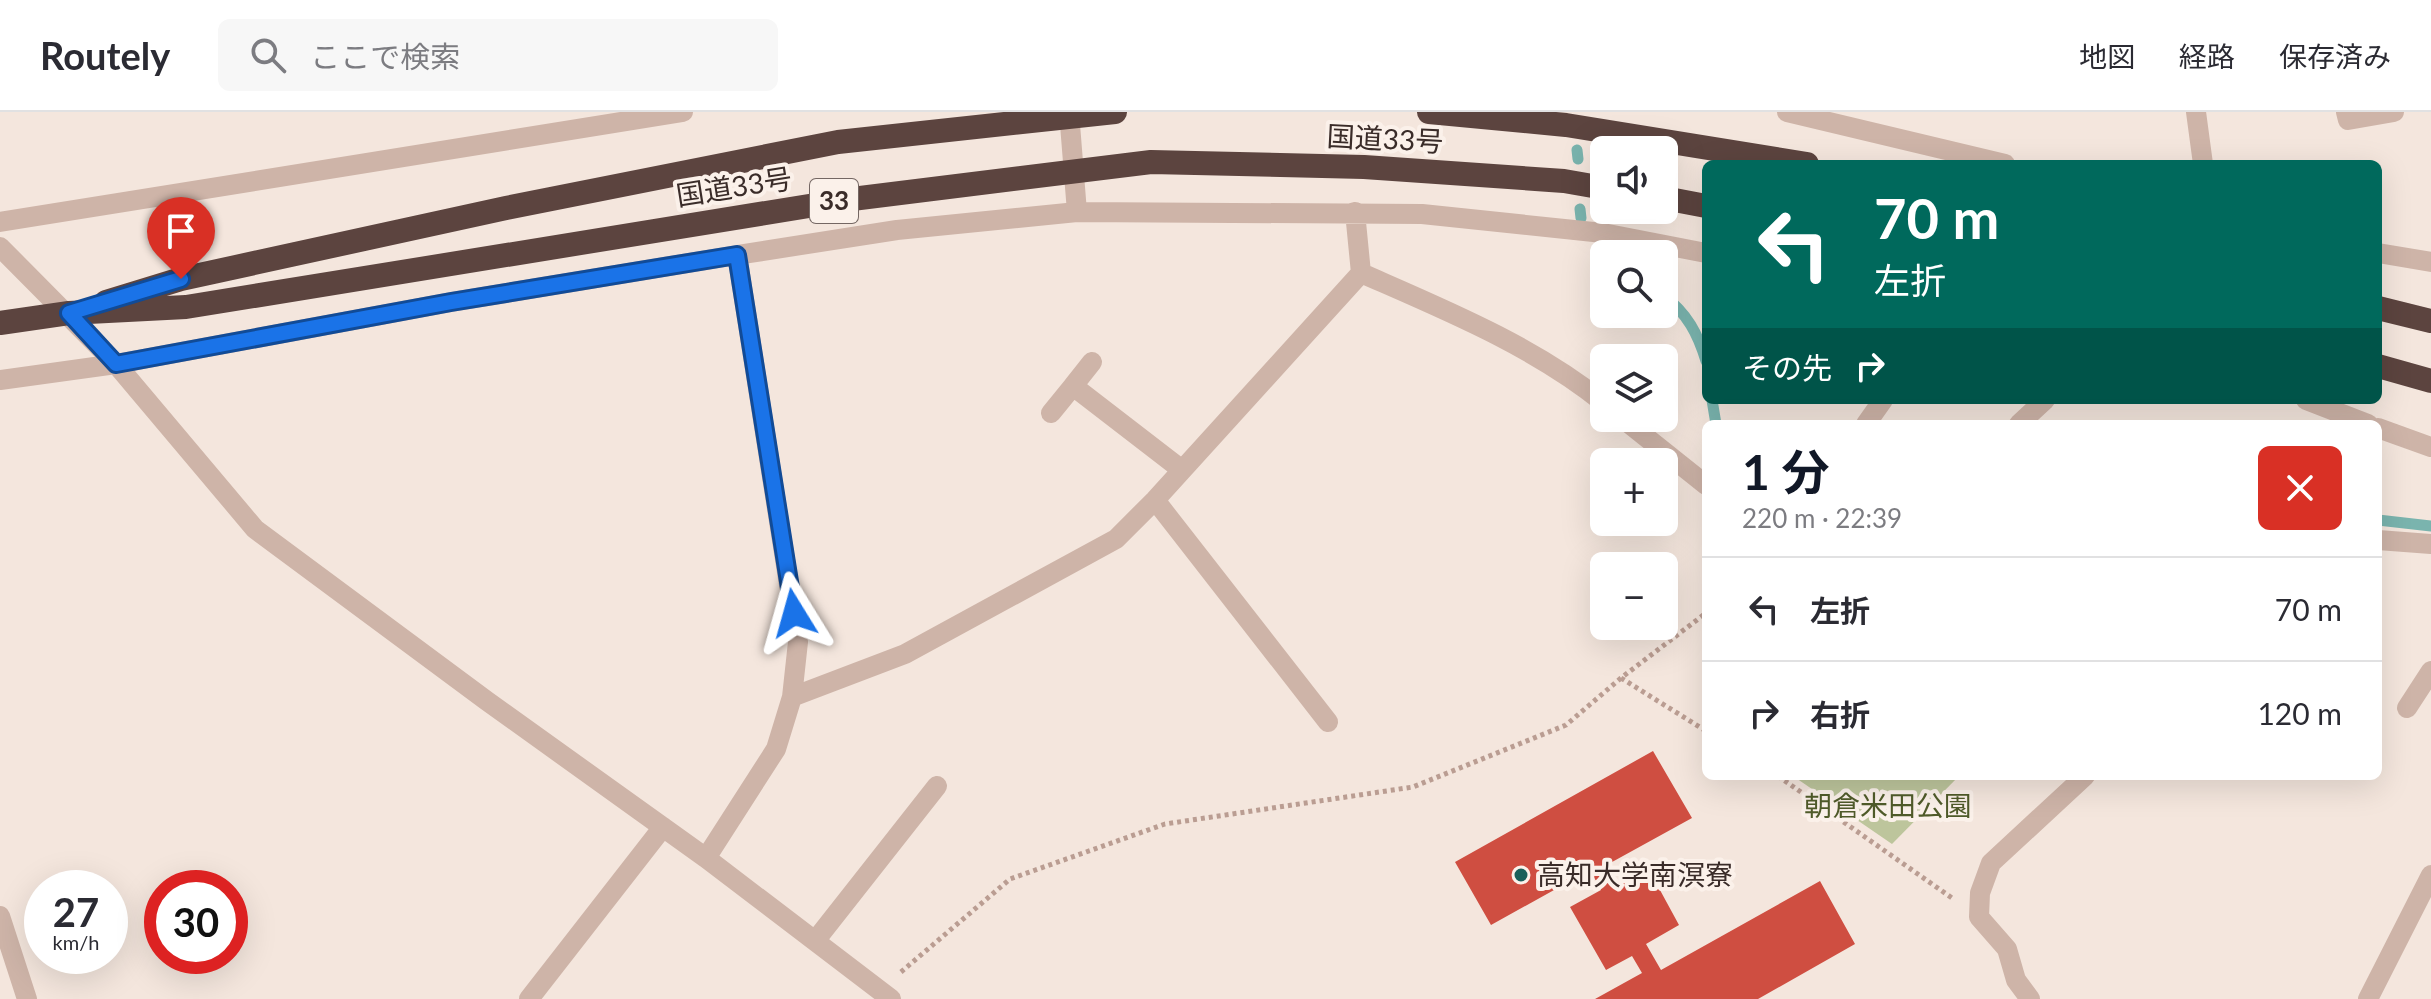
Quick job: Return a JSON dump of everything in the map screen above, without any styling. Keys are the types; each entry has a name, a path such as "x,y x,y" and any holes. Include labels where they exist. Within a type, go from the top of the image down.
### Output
{"highway":[{"name":"国道33号","path":"69,313 181,279 506,208 838,142 1115,112"},
{"name":"国道33号","path":"1429,112 1566,125 1782,160"},
{"name":"国道33号","path":"0,323 69,313 186,307 852,199 1151,162 1364,167 1564,181 1590,186"},
{"path":"1678,201 1702,205"},
{"path":"2382,309 2431,321"},
{"path":"2382,367 2431,381"}],"street":[{"path":"0,222 683,112"},
{"path":"1787,112 1988,160"},
{"path":"2196,112 2202,160"},
{"path":"2346,112 2348,120 2394,112"},
{"path":"1069,115 1077,212"},
{"path":"0,380 116,364 451,302 897,230 1077,212 1422,214 1603,233 1702,252"},
{"path":"792,697 905,654 1116,539 1361,273 1355,212"},
{"path":"0,247 69,313 116,364 255,529 706,858 885,995"},
{"path":"2382,254 2431,262"},
{"path":"706,858 776,749 792,697 798,642 737,255"},
{"path":"1361,273 1473,322 1590,392"},
{"path":"1051,413 1092,362"},
{"path":"1073,386 1182,470"},
{"path":"2023,420 2041,404"},
{"path":"2316,404 2358,420"},
{"path":"2382,429 2431,447"},
{"path":"1640,432 1702,482"},
{"path":"1155,500 1328,722"},
{"path":"2382,540 2431,544"},
{"path":"2407,708 2431,671"},
{"path":"2030,999 2016,980 2007,949 1979,917 1980,893 1991,863 2081,780"},
{"path":"815,941 937,786"},
{"path":"529,999 663,827"},
{"path":"2368,999 2431,875"},
{"path":"0,916 27,999"}],"path":[{"path":"885,995 1010,879 1165,824 1413,787 1566,725 1702,616"},
{"path":"1621,678 1702,729"},
{"path":"1784,780 1979,917"}],"green space":[{"name":"朝倉米田公園","path":"1799,780 1955,780 1892,844"}],"building":[{"name":"高知大学南溟寮","path":"1653,751 1692,818 1603,867 1614,886 1648,868 1679,925 1646,944 1661,970 1820,881 1855,944 1758,999 1595,999 1642,973 1632,956 1606,970 1570,907 1601,890 1590,870 1491,925 1455,862"}],"waterway":[{"path":"1577,150 1578,159"},
{"path":"1580,209 1581,218"},
{"path":"1678,309 1691,325 1702,350"},
{"path":"1713,404 1715,420"},
{"path":"2382,520 2431,526"}],"place":[{"name":"高知大学南溟寮","path":"1521,875"}],"route":[{"path":"181,279 69,313 116,364 451,302 737,255 794,613"}]}
